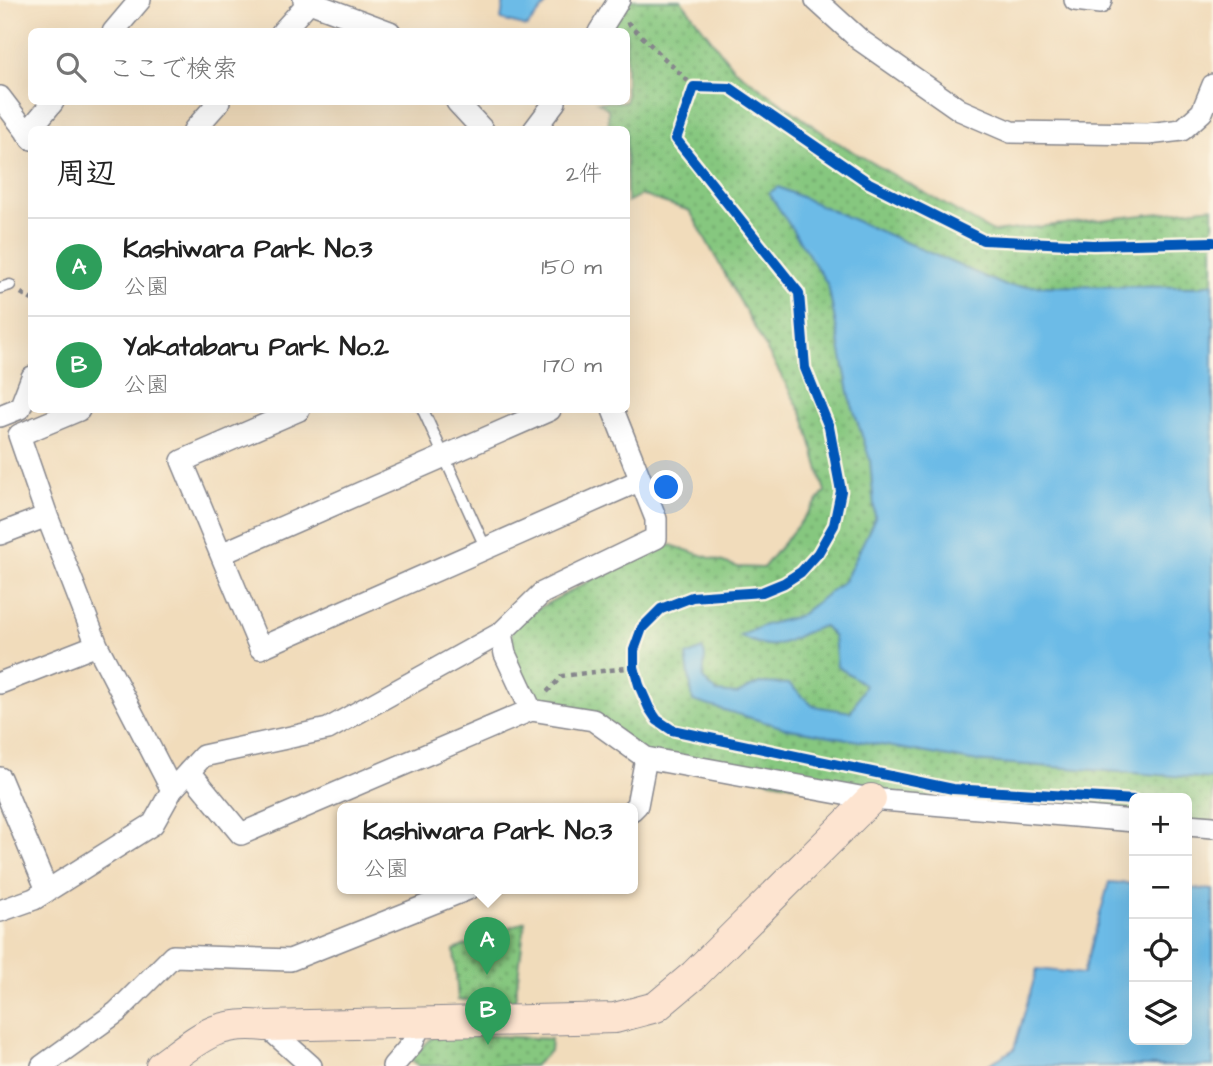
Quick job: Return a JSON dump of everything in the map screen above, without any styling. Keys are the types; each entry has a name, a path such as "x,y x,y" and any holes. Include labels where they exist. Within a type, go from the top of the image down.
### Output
{"street":[{"path":"116,28 140,0"},
{"path":"816,0 860,40 960,110 1011,132 1148,134 1181,130 1202,112 1213,85"},
{"path":"1075,0 1100,3 1101,0"},
{"path":"285,28 307,1 379,28"},
{"path":"601,28 616,4"},
{"path":"0,97 28,135"},
{"path":"36,126 51,105"},
{"path":"198,126 216,105"},
{"path":"460,105 479,126"},
{"path":"537,126 553,105"},
{"path":"0,416 20,408 28,387"},
{"path":"72,413 19,435 97,645 172,790"},
{"path":"292,413 182,461 260,648 641,480"},
{"path":"221,554 543,413"},
{"path":"0,911 34,899 153,824 172,790 203,756 328,729 501,633 542,593 656,538 656,519 614,413"},
{"path":"0,534 47,516"},
{"path":"501,633 505,653 531,710"},
{"path":"0,683 97,645"},
{"path":"189,771 240,834 531,710 593,720 646,758 870,799 1129,821"},
{"path":"637,803 646,758"},
{"path":"0,778 47,890"},
{"path":"161,1066 209,1032 247,1024 267,1026 615,1018 656,1007 694,975 870,799"},
{"path":"1192,825 1213,827"},
{"path":"42,1066 117,1012 173,956 290,960 455,894"},
{"path":"393,1066 412,1044 421,1022"},
{"path":"267,1026 311,1066"}],"lane":[{"path":"424,413 486,549"}],"path":[{"path":"616,4 694,88 730,88 869,183 983,240 1093,245 1213,242"},
{"path":"694,88 676,139 799,293 805,368 829,428 841,491 834,525 818,554 801,572 762,592 692,597 661,609 642,628 634,650 634,667 649,708 657,720 672,730 913,780"},
{"path":"531,710 562,676 634,667"}],"green space":[{"path":"619,0 681,0 734,69 833,140 993,232 1213,207 1213,827 1192,825 1192,793 1129,793 1129,820 871,799 646,758 593,720 531,710 513,660 511,623 628,560 671,545 738,567 763,568 825,492 804,417 690,211 641,195 630,200 630,126 609,126 608,109 602,105 630,105 630,28 601,28"},
{"path":"525,921 515,1001 458,1000 454,950"},
{"path":"437,1033 551,1039 550,1051 534,1066 419,1066 410,1059"}],"water":[{"path":"504,0 550,0 527,27 501,20"},
{"path":"778,187 1006,286 1198,287 1213,283 1213,779 972,761 785,728 693,701 686,656 702,649 705,655 703,679 717,692 737,694 759,683 789,684 813,706 851,712 865,685 837,666 834,637 824,626 775,645 754,642 740,636 765,625 799,616 845,580 875,518 870,460 851,402 828,285 769,193"},
{"path":"1109,882 1129,884 1129,1045 1192,1045 1192,888 1213,890 1213,1066 986,1066 1014,1049 1037,969 1083,974"}],"cycle path":[{"path":"1129,800 953,789 672,730 657,720 639,685 634,667 634,650 642,628 661,609 692,597 762,592 801,572 818,553 834,525 841,491 829,427 805,368 799,293 676,139 694,87 730,88 869,183 983,240 1093,245 1213,242"}],"place":[{"name":"Kashiwara Park No.3","path":"487,975"},
{"name":"Yakatabaru Park No.2","path":"488,1045"}]}
